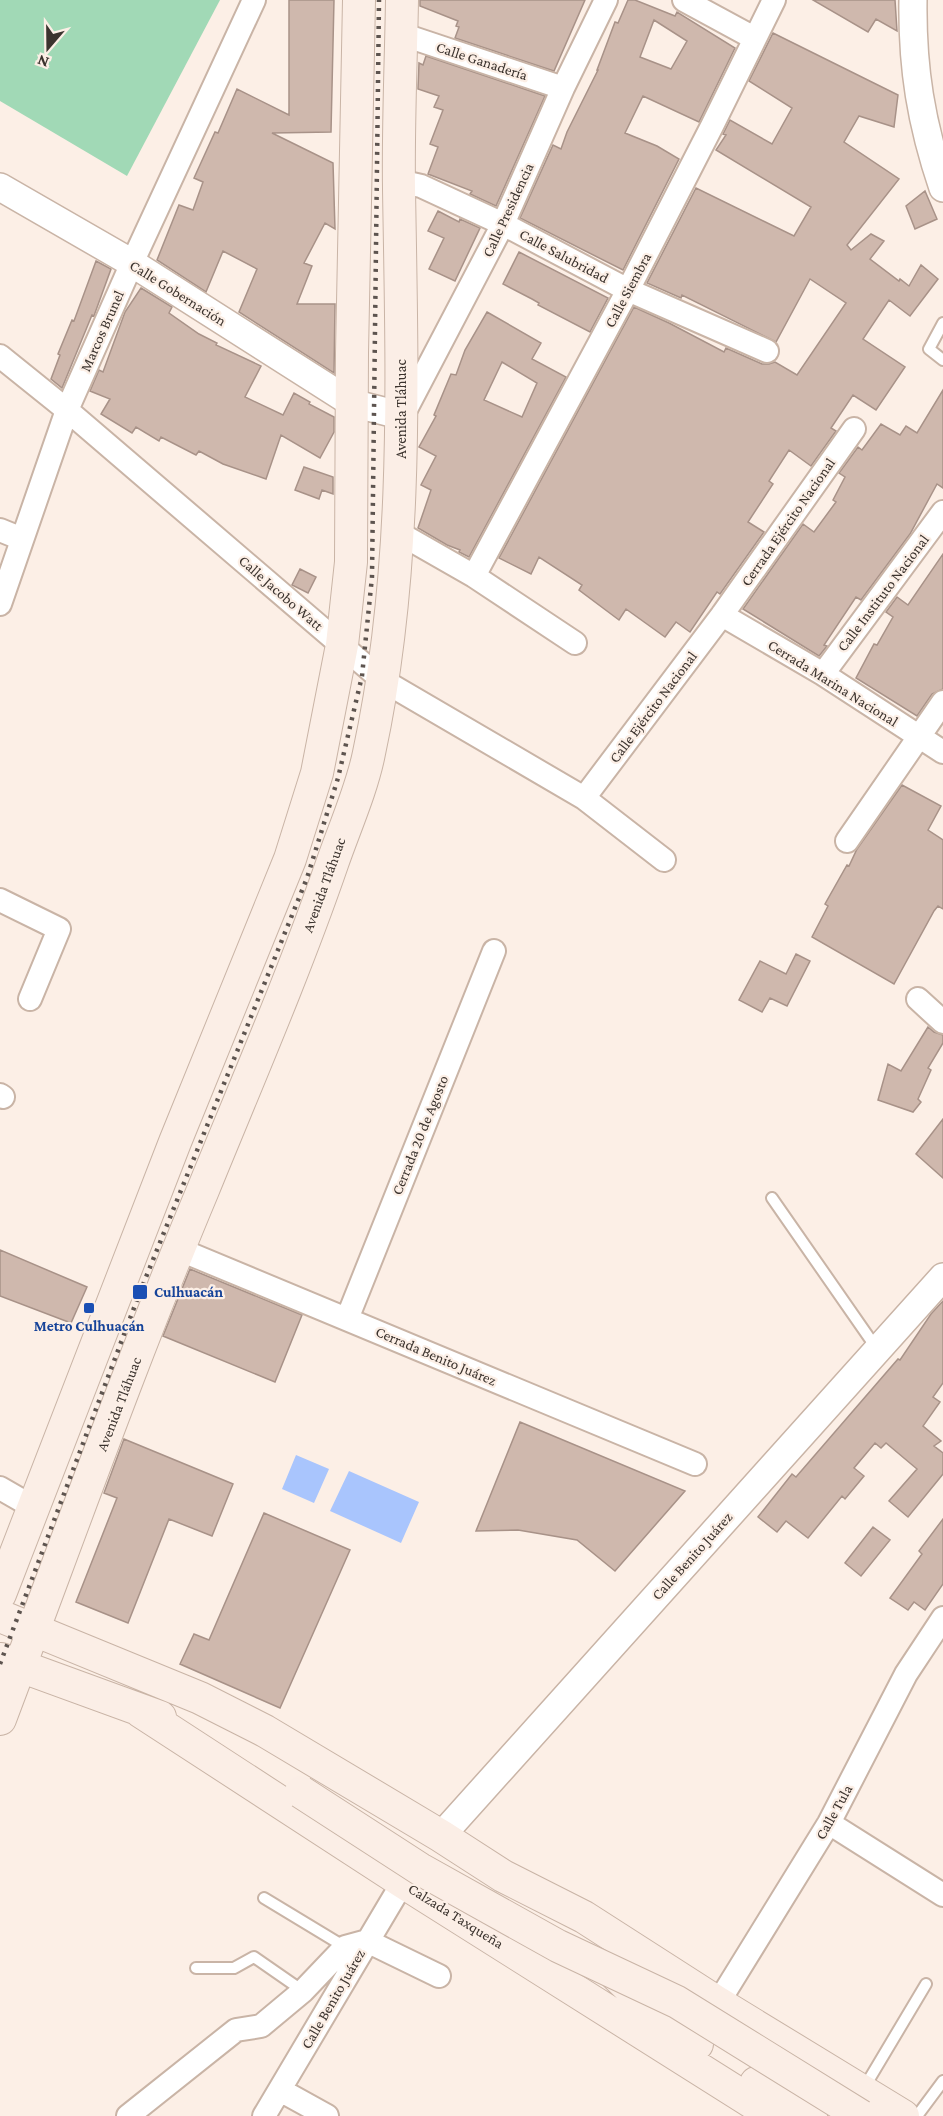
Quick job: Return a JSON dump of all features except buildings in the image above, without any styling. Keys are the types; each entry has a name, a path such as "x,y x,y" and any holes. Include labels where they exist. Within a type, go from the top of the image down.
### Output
{"main road":[{"path":"0,1594 175,1142 290,859 317,773 342,645 351,562 358,0"},
{"name":"Avenida Tláhuac","path":"0,1719 10,1663 33,1630 178,1249 276,1014 321,897 369,758 382,680 391,604 403,416 399,181 402,0"},
{"path":"234,996 276,1014"},
{"name":"Calzada Taxqueña","path":"0,1616 209,1703 265,1731 441,1836 503,1876 584,1917 718,2003 861,2104"},
{"name":"Calzada Taxqueña","path":"10,1663 140,1711 201,1730 420,1869 558,1946 677,2002 861,2104 903,2116"},
{"name":"Calzada Taxqueña","path":"140,1711 403,1882 774,2116"},
{"name":"Calzada Taxqueña","path":"503,1876 571,1932 665,2022 733,2069 810,2116"}],"street":[{"name":"Marcos Brunel","path":"0,604 68,410 132,263 254,0"},
{"name":"Calle Presidencia","path":"403,416 503,224 563,88 606,0"},
{"path":"684,0 754,38"},
{"name":"Calle Siembra","path":"474,576 628,290 774,0"},
{"path":"913,0 917,83 924,127 943,188"},
{"name":"Calle Ganadería","path":"401,34 563,88"},
{"name":"Calle Salubridad","path":"399,181 422,186 503,224 628,290 767,351"},
{"name":"Calle Gobernación","path":"0,187 132,263 352,403 403,416"},
{"name":"Calle Jacobo Watt","path":"0,356 68,410 382,680 584,798 664,860"},
{"name":"Cerrada Ejército Nacional","path":"723,615 854,429"},
{"name":"Calle Instituto Nacional","path":"823,674 943,512"},
{"path":"0,530 22,539"},
{"path":"397,532 474,576 575,643"},
{"name":"Cerrada Marina Nacional","path":"723,615 823,674 943,752"},
{"name":"Calle Ejército Nacional","path":"584,798 723,615"},
{"path":"847,841 943,702"},
{"path":"0,900 59,929 30,999"},
{"name":"Cerrada 20 de Agosto","path":"347,1319 494,951"},
{"path":"918,999 943,1022"},
{"name":"Cerrada Benito Juárez","path":"178,1249 695,1464"},
{"name":"Calle Benito Juárez","path":"441,1836 943,1277"},
{"path":"0,1488 33,1507"},
{"name":"Calle Tula","path":"718,2003 829,1823 906,1674 943,1618"},
{"path":"829,1823 943,1895"},
{"name":"Calle Benito Juárez","path":"264,2116 280,2090 356,1944 403,1882"},
{"path":"128,2116 236,2030 261,2026 356,1944 439,1976"},
{"path":"280,2090 327,2116"}],"lane":[{"path":"943,323 929,349 943,360"},
{"path":"772,1198 877,1350"},
{"path":"264,1898 356,1944"},
{"path":"196,1968 234,1968 254,1957 303,1991"},
{"path":"861,2104 926,1984"},
{"path":"917,2116 943,2081"}],"green space":[{"path":"0,0 220,0 127,176 0,101"}],"water":[{"path":"296,1455 329,1469 314,1503 282,1489"},
{"path":"349,1471 419,1502 401,1543 330,1511"}],"railway":[{"path":"0,1664 140,1292 307,878 338,778 362,676 372,577 379,0"}],"place":[{"name":"Culhuacán","path":"140,1292"},
{"name":"Metro Culhuacán","path":"89,1308"}]}
